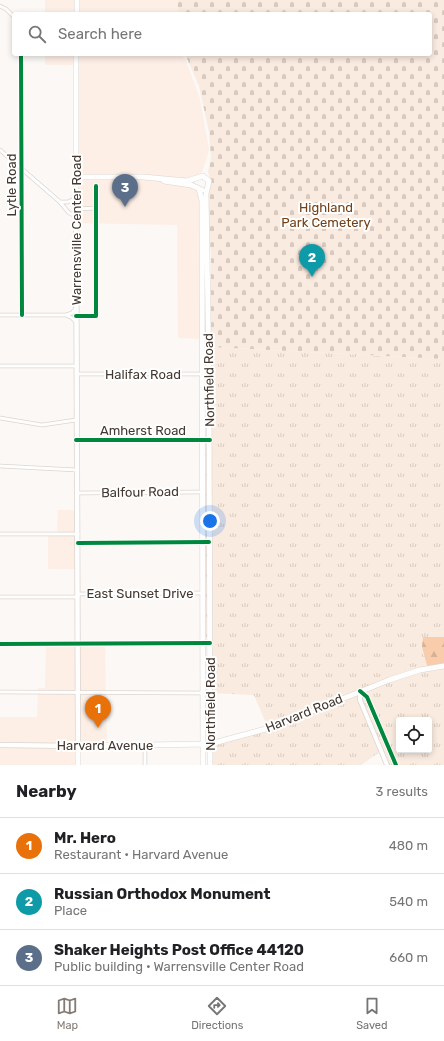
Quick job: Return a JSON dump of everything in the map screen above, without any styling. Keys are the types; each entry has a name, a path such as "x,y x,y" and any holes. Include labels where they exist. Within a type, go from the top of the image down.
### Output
{"main road":[{"path":"77,0 77,12"},
{"name":"Warrensville Center Road","path":"76,56 78,765"},
{"path":"76,177 154,178 187,181 200,176 206,177 209,181 207,188 198,188 154,178"},
{"path":"196,178 198,188"},
{"name":"Northfield Road","path":"198,188 202,201 203,765"},
{"name":"Northfield Road","path":"207,188 210,440 210,765"},
{"name":"Harvard Road","path":"210,744 274,727 360,691 420,670 444,666"},
{"name":"Harvard Avenue","path":"0,745 78,746 210,744"}],"street":[{"path":"0,6 12,15"},
{"name":"Lytle Road","path":"21,56 22,315"},
{"path":"0,150 60,202 69,213 76,216"},
{"name":"Warrensville Center Road","path":"76,316 96,316 96,186"},
{"path":"60,202 68,202 76,198"},
{"path":"76,209 97,208"},
{"path":"0,315 66,315 72,313 76,307"},
{"path":"66,315 72,318 76,323"},
{"path":"0,366 76,366"},
{"name":"Halifax Road","path":"76,374 209,374"},
{"path":"0,418 42,425 76,420"},
{"name":"Amherst Road","path":"76,440 210,440"},
{"path":"0,466 77,470"},
{"name":"Balfour Road","path":"78,493 202,492"},
{"path":"0,534 78,534"},
{"path":"78,543 209,542"},
{"name":"East Sunset Drive","path":"0,597 202,593"},
{"path":"0,644 210,643"},
{"path":"360,691 360,700 387,765"},
{"path":"360,691 367,697 396,765"},
{"path":"0,692 203,693"},
{"path":"145,745 145,765"}],"shaded area":[{"path":"45,0 178,0 178,12 45,12"},
{"path":"45,56 182,56 186,61 200,99 209,150 203,170 195,183 199,189 202,339 178,338 177,225 76,223 76,65 45,65"},
{"path":"58,510 78,510 78,569 48,569 48,534 57,533"},
{"path":"46,644 105,644 107,746 78,746 78,765 0,765 0,717 37,717 38,688 45,688"}],"green space":[{"name":"Highland Park Cemetery","path":"178,0 444,0 444,359 211,347 211,256 207,193 211,182 208,172 211,158 209,132 199,86 186,56 432,56 432,12 178,12"},
{"path":"211,347 444,359 444,765 387,765 381,751 361,765 210,765 210,744 268,728 254,695 209,693 208,637 205,637 205,546 207,548 208,632 212,632"},
{"path":"204,444 207,444 206,538 204,536"},
{"path":"423,637 444,637 444,666 428,669 422,647"}],"cycle path":[{"path":"21,56 22,315"},
{"path":"76,316 96,316 96,186"},
{"path":"76,440 210,440"},
{"path":"78,543 209,542"},
{"path":"0,644 210,643"},
{"path":"360,691 367,697 396,765"}],"place":[{"name":"Shaker Heights Post Office 44120","path":"125,207"},
{"name":"Russian Orthodox Monument","path":"312,277"},
{"name":"Mr. Hero","path":"98,728"}]}
